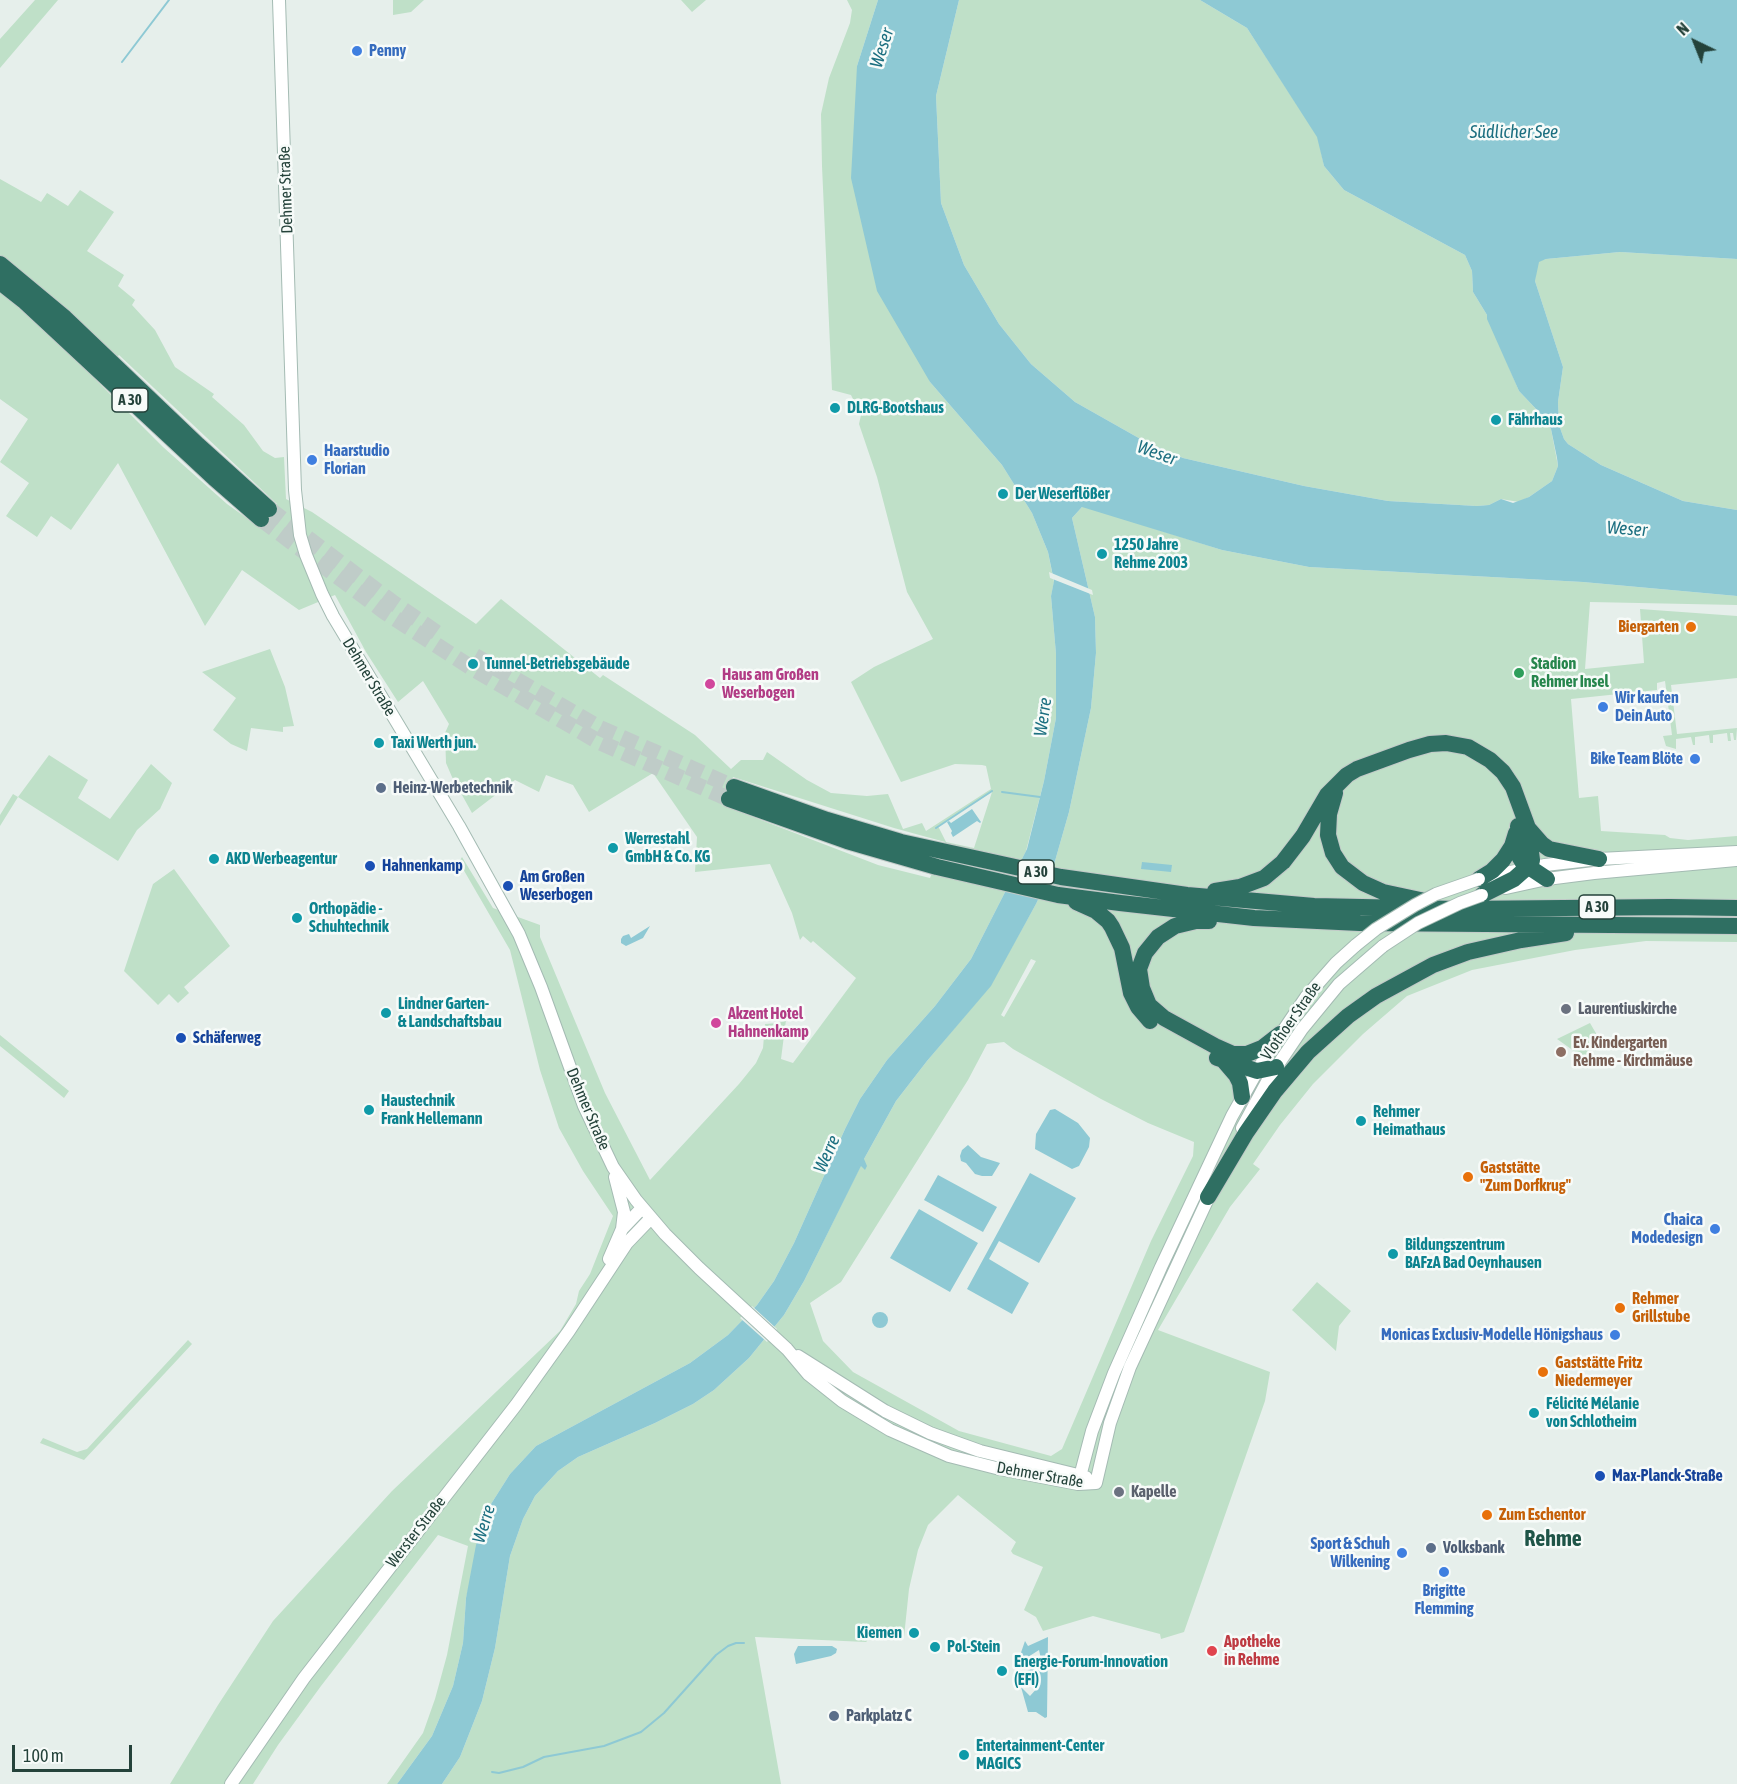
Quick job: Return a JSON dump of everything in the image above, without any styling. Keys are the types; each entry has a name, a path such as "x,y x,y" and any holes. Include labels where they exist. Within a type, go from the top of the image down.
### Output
{"highway":[{"name":"A 30","path":"0,264 65,318 198,445 265,514 191,457 24,301 0,282"},
{"path":"1187,895 1240,887 1264,878 1283,862 1303,836 1327,795 1357,769 1408,750 1430,744 1446,743 1468,747 1503,771 1513,787 1532,860 1527,868 1514,879 1480,887"},
{"path":"1338,784 1329,814 1328,835 1333,853 1342,867 1363,883 1383,891 1457,909"},
{"name":"A 30","path":"1737,908 1457,909 1314,906 1187,895 1061,877 947,853 731,793 847,842 937,867 1058,895 1254,918 1384,923 1737,926"},
{"path":"1523,829 1549,849 1599,859"},
{"path":"1480,887 1503,860 1523,829"},
{"path":"1527,868 1547,879"},
{"path":"1058,895 1096,911 1113,927 1122,948 1131,993 1150,1020 1173,1035 1224,1061 1257,1071 1276,1067"},
{"path":"1254,918 1233,922 1196,921 1175,926 1158,937 1145,953 1139,969 1142,988 1149,1005 1164,1018 1215,1046 1233,1053 1247,1054 1262,1048 1280,1034"},
{"path":"1208,1197 1228,1160 1260,1111 1308,1052 1348,1016 1405,979 1433,965 1468,952 1521,940 1564,933 1632,932 1665,925"},
{"path":"1224,1061 1236,1075 1242,1097"}],"main road":[{"name":"Dehmer Straße","path":"279,0 295,490 300,535 306,555 333,616 459,826 519,934 541,987 584,1106 613,1167 646,1213 728,1296 787,1349 874,1404 930,1433 980,1451 1096,1483 1110,1423 1130,1367 1208,1197"},
{"path":"1527,868 1599,859 1737,852"},
{"name":"Vlothoer Straße","path":"1079,1479 1097,1415 1114,1373 1213,1154 1242,1097 1280,1034 1321,978 1356,945 1415,905 1436,894 1547,879 1737,860"},
{"name":"Vlothoer Straße","path":"1228,1160 1276,1067 1327,997 1348,975 1383,946 1480,887"},
{"path":"613,1167 624,1212 622,1229"},
{"name":"Werster Straße","path":"601,1280 622,1229 646,1213"},
{"name":"Werster Straße","path":"231,1784 304,1678 516,1405 569,1331 646,1213"}],"green space":[{"path":"35,0 58,0 0,68 0,39"},
{"path":"393,0 424,0 411,12 393,15"},
{"path":"681,0 706,0 692,12"},
{"path":"847,0 878,0 857,66 930,382 1002,465 1032,513 1048,552 1054,582 1051,596 1056,654 1056,718 1044,781 1026,851 971,959 935,1006 887,1060 860,1099 794,1243 774,1281 757,1305 728,1335 690,1363 536,1446 510,1474 491,1504 466,1598 463,1643 453,1686 432,1736 397,1784 387,1784 423,1733 435,1699 447,1655 468,1546 438,1535 321,1686 253,1784 170,1784 273,1621 392,1491 560,1331 576,1304 579,1291 590,1274 613,1216 583,1171 559,1128 540,1070 510,950 459,862 462,857 493,908 540,925 540,937 605,1093 650,1180 756,1063 763,1048 765,1024 786,1020 781,1059 793,1063 856,978 813,941 811,943 803,936 800,940 792,913 770,864 695,872 697,837 653,773 589,812 573,785 546,775 539,792 515,780 472,813 446,763 445,733 449,724 423,681 398,702 366,652 335,595 299,610 242,570 205,626 118,463 71,530 51,516 37,537 6,516 29,483 0,462 28,419 0,399 0,179 41,202 47,193 68,206 80,190 114,212 87,251 124,275 118,286 135,300 132,305 155,330 175,367 214,394 212,397 244,425 263,451 275,458 284,457 286,499 312,512 476,624 501,599 600,678 603,675 695,735 731,769 741,760 763,760 767,752 807,780 831,793 867,796 888,794 903,829 922,823 926,831 991,789 986,766 982,765 955,764 901,782 851,682 874,667 933,639 907,592 877,477 859,424 861,415 851,395 832,390 821,114 829,78 850,23 852,10","holes":["119,355 277,504 258,526 227,504 163,447 96,380","733,777 945,842 930,878 878,865 722,805","992,792 974,848 946,842 938,826"]},
{"path":"959,0 1200,0 1247,28 1318,137 1324,166 1344,190 1465,255 1472,271 1473,292 1487,315 1519,391 1551,429 1558,466 1552,481 1519,502 1501,499 1489,505 1477,506 1388,501 1304,486 1183,458 1144,441 1075,402 1031,364 999,324 964,265 941,203 936,96"},
{"path":"1620,252 1737,259 1737,510 1683,501 1601,465 1564,439 1559,425 1558,402 1563,367 1535,281 1536,268 1539,261 1546,259"},
{"path":"1083,506 1222,550 1309,567 1583,582 1737,596 1737,605 1590,602 1585,669 1644,663 1640,609 1737,616 1737,678 1671,685 1677,734 1737,728 1736,740 1734,740 1733,733 1730,733 1731,741 1728,741 1727,733 1713,735 1713,743 1710,743 1709,735 1695,737 1695,745 1691,737 1676,739 1676,749 1666,746 1663,736 1672,735 1665,681 1657,683 1657,690 1571,699 1579,798 1598,796 1601,831 1665,835 1670,838 1688,840 1737,836 1737,942 1646,941 1575,950 1472,970 1407,996 1363,1034 1313,1084 1280,1125 1253,1164 1260,1169 1230,1207 1158,1330 1270,1372 1265,1401 1184,1632 1161,1639 1160,1634 1093,1616 1043,1631 1036,1617 1024,1610 1043,1567 1013,1554 1011,1551 1016,1542 958,1495 928,1525 918,1550 909,1589 904,1637 895,1629 876,1632 866,1642 755,1637 781,1784 442,1784 460,1757 482,1701 495,1648 510,1556 523,1519 535,1496 558,1471 578,1457 693,1404 714,1390 749,1358 784,1315 804,1281 864,1159 896,1101 990,986 1036,904 1053,868 1069,812 1091,708 1096,653 1095,617 1072,518","holes":["1031,959 1036,961 1004,1017 1001,1015","1004,1042 1101,1099 1148,1123 1194,1142 1193,1156 1151,1241 1062,1449 1051,1456 959,1431 853,1372 823,1341 810,1303 841,1282 968,1080 987,1044"]},
{"path":"270,649 285,687 294,726 283,727 283,732 251,728 247,751 231,744 213,730 236,698 202,672"},
{"path":"49,755 88,780 78,798 110,819 151,764 172,783 160,809 137,830 118,861 18,797"},
{"path":"13,794 18,797 0,826 0,815"},
{"path":"174,869 230,946 184,987 189,993 178,1003 169,994 158,1005 124,971 153,884"},
{"path":"1590,1023 1597,1035 1588,1039 1591,1046 1588,1048 1591,1059 1588,1061 1557,1039"},
{"path":"0,1035 69,1091 64,1098 0,1046"},
{"path":"1317,1282 1351,1311 1339,1326 1336,1351 1292,1310"},
{"path":"188,1340 192,1344 84,1460 40,1443 43,1438 77,1452 87,1449"}],"water":[{"path":"878,0 959,0 936,96 941,203 964,265 999,324 1031,364 1075,402 1144,441 1183,458 1304,486 1388,501 1477,506 1489,505 1501,499 1513,503 1529,497 1552,481 1558,466 1551,429 1519,391 1487,315 1473,292 1472,271 1465,255 1344,190 1324,166 1317,137 1247,28 1200,0 1737,0 1737,259 1620,252 1546,259 1539,262 1535,281 1563,367 1558,402 1559,425 1564,439 1601,465 1683,501 1737,510 1737,596 1583,582 1309,567 1222,550 1082,507 1072,518 1095,617 1096,653 1091,708 1069,812 1053,868 1036,904 991,986 896,1101 864,1159 867,1166 865,1170 861,1166 804,1281 784,1315 749,1358 714,1390 693,1404 578,1457 558,1471 535,1496 523,1519 510,1556 495,1648 482,1701 460,1757 442,1784 397,1784 432,1736 453,1686 463,1643 466,1598 476,1545 491,1504 510,1474 536,1446 690,1363 728,1335 757,1305 774,1281 794,1243 860,1099 887,1060 935,1006 971,959 1027,849 1044,781 1056,718 1056,654 1051,596 1054,581 1048,552 1032,513 1002,465 930,382 877,291 851,178 857,66"},
{"path":"972,809 981,822 977,821 953,837 947,822 951,823"},
{"path":"1142,862 1172,865 1171,872 1141,869"},
{"path":"650,926 643,938 626,946 621,943 623,936 629,934 631,938"},
{"path":"1055,1109 1078,1123 1090,1138 1089,1147 1079,1166 1072,1169 1035,1149 1036,1134 1050,1110"},
{"path":"968,1145 981,1157 1000,1163 992,1176 975,1174 966,1163 961,1161 962,1150"},
{"path":"1030,1173 1076,1198 1039,1263 999,1241 989,1259 1029,1283 1012,1314 967,1289"},
{"path":"938,1175 997,1207 983,1232 924,1200"},
{"path":"919,1209 978,1243 950,1292 890,1258"},
{"path":"877,1312 883,1312 888,1320 886,1326 877,1328 872,1323 872,1317"},
{"path":"1048,1637 1047,1717 1045,1718 1036,1712 1028,1712 1021,1687 1030,1696 1039,1686 1035,1680 1036,1675 1027,1671 1040,1669 1044,1661 1041,1659 1039,1650 1017,1664 1025,1641 1028,1646"},
{"path":"798,1646 832,1646 837,1649 836,1653 831,1656 796,1664 794,1654"}],"pier":[{"path":"1049,572 1092,590 1093,595 1050,578"},
{"path":"752,1306 777,1329 767,1342 740,1318"}],"waterway":[{"path":"122,62 169,0"},
{"path":"936,828 992,791"},
{"path":"1002,792 1040,797"},
{"path":"492,1772 499,1773 523,1767 544,1757 604,1746 641,1732 664,1713 716,1655 728,1646 744,1643"}],"tunnel":[{"path":"269,509 392,602 440,635"},
{"path":"261,519 385,612 472,668 599,742 729,799"},
{"path":"475,656 600,728 734,787"}],"place":[{"name":"Penny","path":"357,51"},
{"name":"DLRG-Bootshaus","path":"835,408"},
{"name":"Fährhaus","path":"1496,420"},
{"name":"Haarstudio Florian","path":"312,460"},
{"name":"Der Weserflößer","path":"1003,494"},
{"name":"1250 Jahre Rehme 2003","path":"1102,554"},
{"name":"Biergarten","path":"1691,627"},
{"name":"Tunnel-Betriebsgebäude","path":"473,664"},
{"name":"Stadion Rehmer Insel","path":"1519,673"},
{"name":"Haus am Großen Weserbogen","path":"710,684"},
{"name":"Wir kaufen Dein Auto","path":"1603,707"},
{"name":"Taxi Werth jun.","path":"379,743"},
{"name":"Bike Team Blöte","path":"1695,759"},
{"name":"Heinz-Werbetechnik","path":"381,788"},
{"name":"Werrestahl GmbH & Co. KG","path":"613,848"},
{"name":"AKD Werbeagentur","path":"214,859"},
{"name":"Hahnenkamp","path":"370,866"},
{"name":"Am Großen Weserbogen","path":"508,886"},
{"name":"Orthopädie - Schuhtechnik","path":"297,918"},
{"name":"Laurentiuskirche","path":"1566,1009"},
{"name":"Lindner Garten- & Landschaftsbau","path":"386,1013"},
{"name":"Akzent Hotel Hahnenkamp","path":"716,1023"},
{"name":"Schäferweg","path":"181,1038"},
{"name":"Ev. Kindergarten Rehme - Kirchmäuse","path":"1561,1052"},
{"name":"Haustechnik Frank Hellemann","path":"369,1110"},
{"name":"Rehmer Heimathaus","path":"1361,1121"},
{"name":"Gaststätte \"Zum Dorfkrug\"","path":"1468,1177"},
{"name":"Chaica Modedesign","path":"1715,1229"},
{"name":"Bildungszentrum BAFzA Bad Oeynhausen","path":"1393,1254"},
{"name":"Rehmer Grillstube","path":"1620,1308"},
{"name":"Monicas Exclusiv-Modelle Hönigshaus","path":"1615,1335"},
{"name":"Gaststätte Fritz Niedermeyer","path":"1543,1372"},
{"name":"Félicité Mélanie von Schlotheim","path":"1534,1413"},
{"name":"Max-Planck-Straße","path":"1600,1476"},
{"name":"Kapelle","path":"1119,1492"},
{"name":"Zum Eschentor","path":"1487,1515"},
{"name":"Volksbank","path":"1431,1548"},
{"name":"Sport & Schuh Wilkening","path":"1402,1553"},
{"name":"Brigitte Flemming","path":"1444,1572"},
{"name":"Kiemen","path":"914,1633"},
{"name":"Pol-Stein","path":"935,1647"},
{"name":"Apotheke in Rehme","path":"1212,1651"},
{"name":"Energie-Forum-Innovation (EFI)","path":"1002,1671"},
{"name":"Parkplatz C","path":"834,1716"},
{"name":"Entertainment-Center MAGICS","path":"964,1755"}],"district":[{"name":"Rehme","path":"1553,1539"}],"water label":[{"name":"Weser","path":"882,48"},
{"name":"Südlicher See","path":"1514,132"},
{"name":"Weser","path":"1157,453"},
{"name":"Weser","path":"1627,529"},
{"name":"Werre","path":"1043,717"},
{"name":"Werre","path":"827,1154"},
{"name":"Werre","path":"484,1524"}]}
